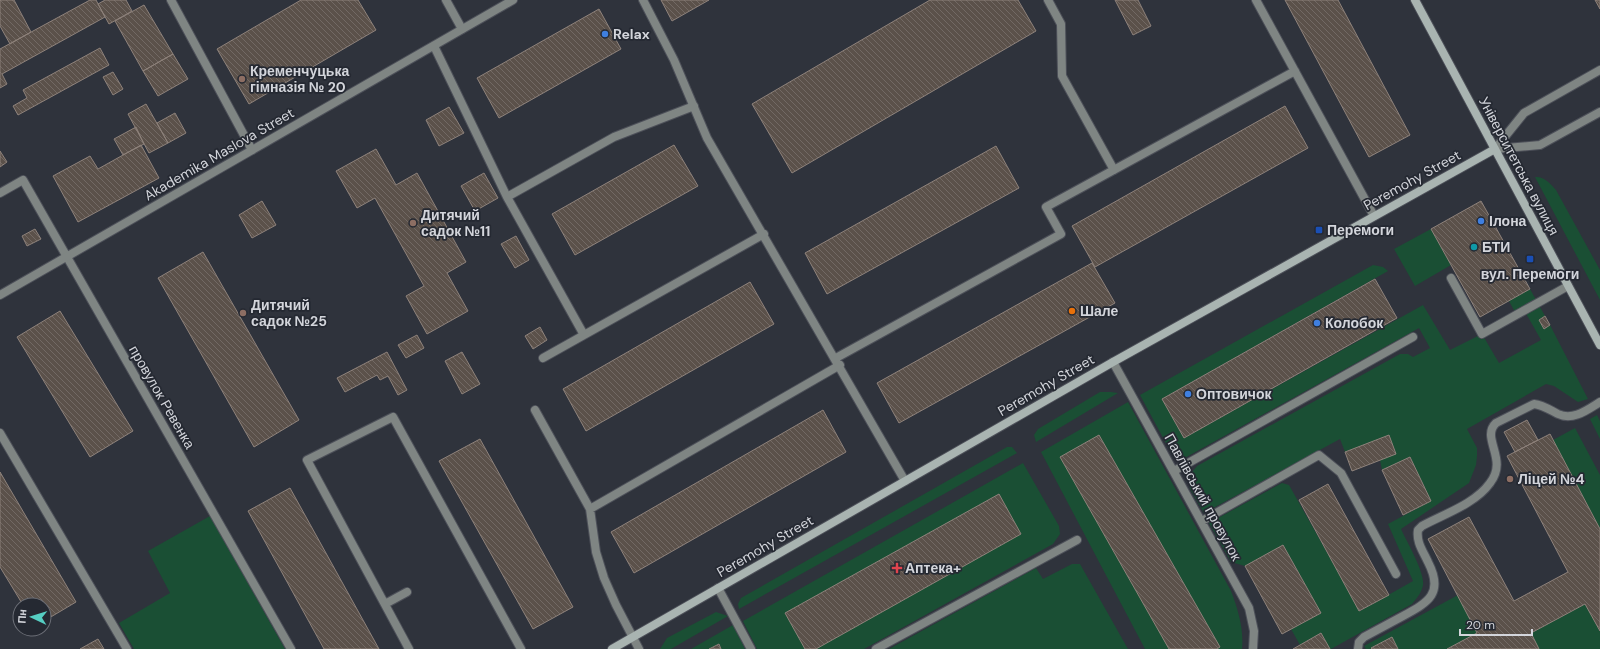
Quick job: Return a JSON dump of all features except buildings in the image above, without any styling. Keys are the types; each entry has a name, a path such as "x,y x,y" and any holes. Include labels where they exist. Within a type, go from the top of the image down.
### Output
{"main road":[{"name":"Університетська вулиця","path":"1416,0 1600,345"},
{"name":"Peremohy Street","path":"612,649 634,638 718,588 1113,362 1495,149"}],"street":[{"path":"171,0 252,150"},
{"path":"446,0 462,29"},
{"name":"Akademika Maslova Street","path":"0,295 513,0"},
{"path":"642,0 674,60 707,138 838,362 905,481"},
{"path":"1048,0 1061,24 1062,76 1114,170"},
{"path":"1256,0 1374,216"},
{"path":"434,46 448,78 507,197 584,335"},
{"name":"Peremohy Street","path":"1495,149 1524,113 1600,70"},
{"path":"590,508 838,362 1061,234 1046,207 1295,71"},
{"path":"507,197 614,137 694,106"},
{"name":"Peremohy Street","path":"1495,149 1540,145 1600,112"},
{"name":"провулок Ревенка","path":"0,193 23,180 291,649"},
{"path":"543,358 764,234"},
{"path":"1451,278 1482,334 1568,286"},
{"path":"1174,471 1413,337"},
{"name":"Павлівський провулок","path":"1113,362 1249,608 1254,631 1253,649"},
{"path":"1358,649 1359,642 1364,637 1420,607 1430,599 1435,583 1435,574 1418,543 1418,530 1422,526 1474,497 1491,483 1497,468 1495,448 1490,439 1492,427 1496,422 1534,404 1540,405 1558,414 1570,416 1578,415 1600,402"},
{"path":"535,410 590,508 596,552 604,578 639,649"},
{"path":"409,649 307,460 393,417 521,649"},
{"path":"0,433 128,649"},
{"path":"1202,521 1319,455 1341,473 1396,574"},
{"path":"876,649 1077,540"},
{"path":"718,588 751,649"},
{"path":"385,604 407,592"}],"green space":[{"path":"1535,177 1544,179 1556,190 1600,270 1600,300"},
{"path":"1431,229 1451,265 1415,286 1394,249"},
{"path":"1373,265 1383,267 1388,271 1162,399 1184,438 1423,305 1450,350 1482,334 1499,363 1541,340 1524,310 1516,314 1509,301 1530,289 1545,316 1539,320 1544,329 1550,325 1588,399 1578,402 1554,386 1546,384 1467,429 1477,448 1476,465 1469,483 1401,529 1418,565 1423,580 1422,590 1416,599 1412,604 1331,649 1321,633 1300,645 1291,629 1321,613 1283,545 1245,566 1231,562 1209,523 1282,483 1289,485 1360,611 1413,581 1388,524 1431,501 1410,457 1382,470 1380,460 1389,436 1345,452 1340,439 1204,513 1190,489 1189,476 1197,466 1400,354 1408,354 1413,357 1430,348 1419,328 1181,460 1174,458 1140,395"},
{"path":"1100,392 1118,393 1036,442 1034,435 1038,429"},
{"path":"1128,402 1231,591 1240,619 1242,649 1145,649 1041,452"},
{"path":"1597,415 1600,421 1600,439 1590,419"},
{"path":"1575,428 1600,475 1600,529 1553,440"},
{"path":"1007,447 1012,447 1017,453 739,609 738,604 741,598"},
{"path":"1023,463 1059,526 1060,534 1053,544 864,649 757,649 743,621"},
{"path":"210,516 285,649 134,649 119,623 170,593 148,551"},
{"path":"1072,564 1080,564 1128,649 889,649 1036,568 1043,579"},
{"path":"1458,595 1477,633 1447,649 1366,649 1364,646"},
{"path":"1585,604 1600,631 1600,649 1539,649 1531,633"},
{"path":"716,612 728,616 671,649 660,649 667,638"},
{"path":"733,625 745,649 721,649 719,644 709,649 691,649"}],"place":[{"name":"Relax","path":"605,34"},
{"name":"Кременчуцька гімназія № 20","path":"242,79"},
{"name":"Ілона","path":"1481,221"},
{"name":"Дитячий садок №11","path":"413,223"},
{"name":"Перемоги","path":"1319,230"},
{"name":"БТИ","path":"1474,247"},
{"name":"вул. Перемоги","path":"1530,259"},
{"name":"Шале","path":"1072,311"},
{"name":"Дитячий садок №25","path":"243,313"},
{"name":"Колобок","path":"1317,323"},
{"name":"Оптовичок","path":"1188,394"},
{"name":"Ліцей №4","path":"1510,479"},
{"name":"Аптека+","path":"897,568"}]}
